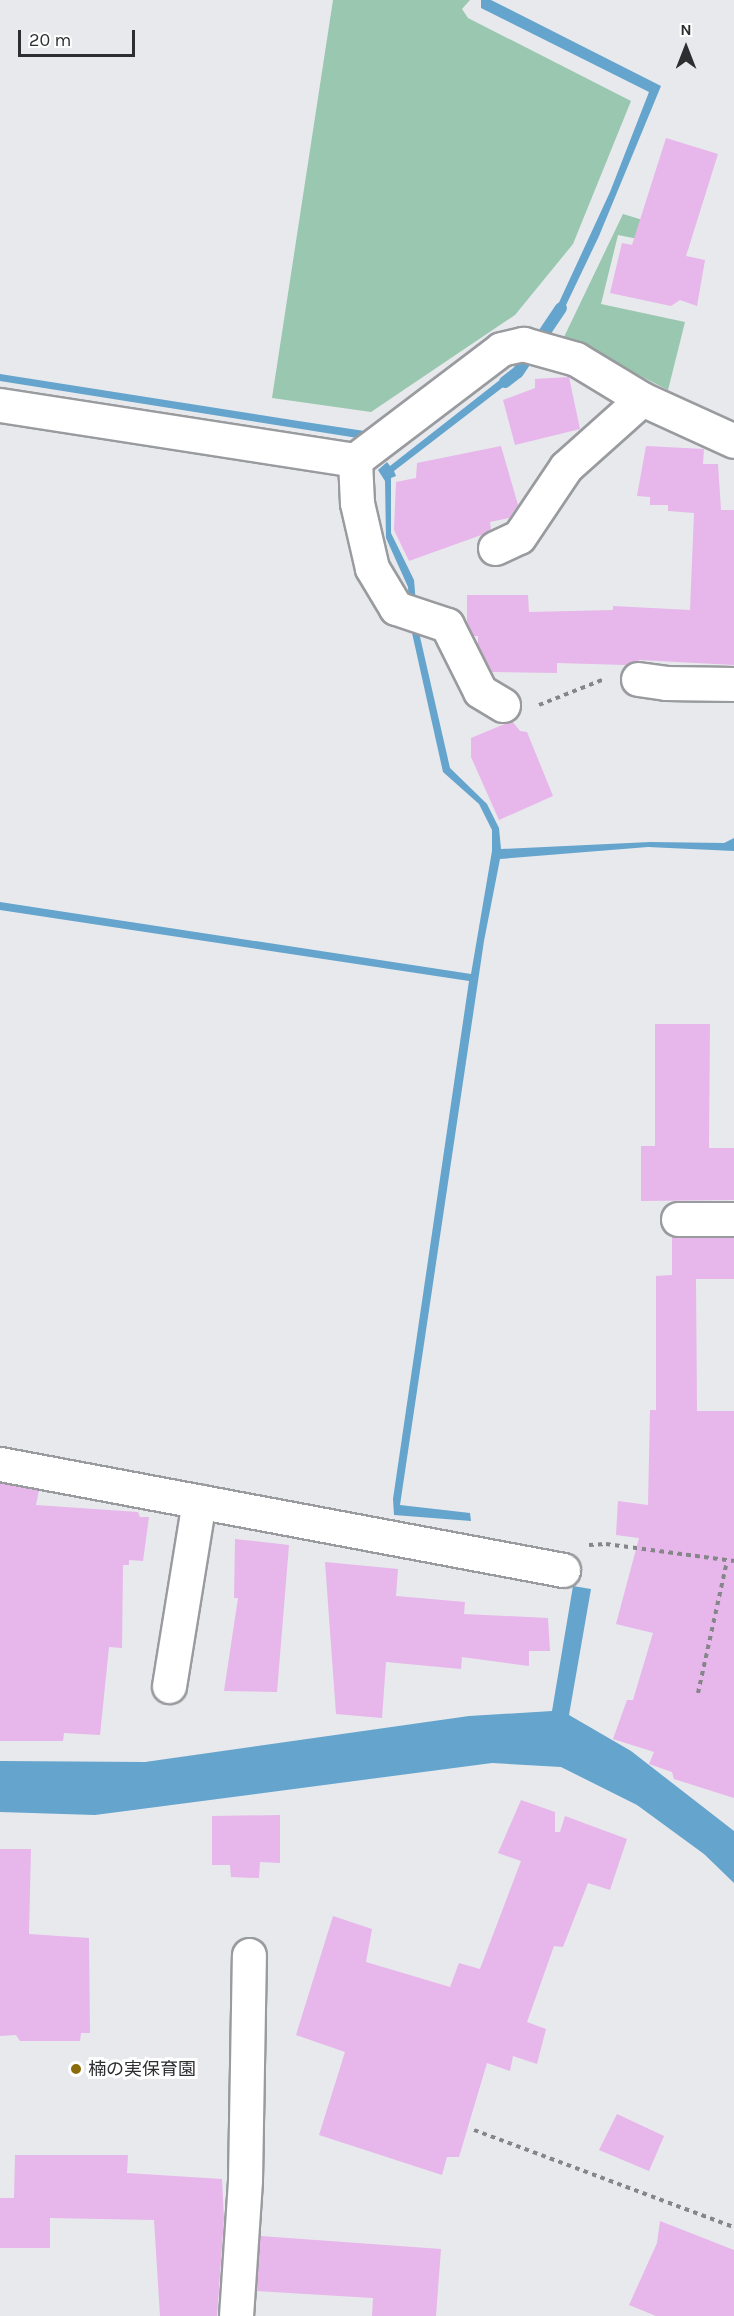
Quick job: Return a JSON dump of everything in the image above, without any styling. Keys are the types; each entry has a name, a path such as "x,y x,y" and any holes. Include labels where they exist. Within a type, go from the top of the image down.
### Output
{"street":[{"path":"0,405 355,460 501,349 523,344 576,358 642,399 734,441"},
{"path":"495,548 519,537 566,466 642,399"},
{"path":"355,460 357,503 372,568 396,608 447,625 480,691 503,705"},
{"path":"638,679 666,683 734,684"},
{"path":"678,1219 734,1220"},
{"path":"0,1464 553,1568"},
{"path":"169,1686 199,1501"},
{"path":"236,2316 245,2180 249,1955"}],"path":[{"path":"503,705 543,705 614,674 638,679"},
{"path":"553,1568 576,1546 606,1544 734,1562"},
{"path":"698,1693 727,1561"},
{"path":"474,2130 734,2227"}],"green space":[{"path":"333,0 470,0 462,9 468,18 631,101 573,244 515,315 371,412 272,398"},
{"path":"623,214 692,235 688,249 618,235 601,304 685,322 668,390 564,337"}],"water":[{"path":"481,0 491,0 661,86 599,236 557,324 550,322 610,192 649,92 481,8"},
{"path":"515,368 520,374 394,471 396,476 391,478 391,533 414,580 418,628 450,768 487,804 499,828 501,849 650,842 724,843 734,838 734,851 648,847 500,859 484,941 400,1505 470,1513 471,1521 394,1515 393,1499 469,981 0,910 0,902 471,974 492,851 492,830 479,804 443,772 410,624 408,587 386,538 385,481 378,470 387,462 390,466"},
{"path":"0,374 371,432 364,439 0,381"},
{"path":"573,1586 591,1589 569,1715 631,1751 734,1831 734,1883 704,1854 637,1805 561,1767 492,1763 95,1815 0,1812 0,1761 145,1762 469,1716 552,1711"}],"building":[{"path":"666,138 718,154 686,256 705,260 697,306 680,300 671,306 610,293 622,243 632,245"},
{"path":"569,377 580,429 515,445 503,400 535,388 535,379"},
{"path":"501,446 518,505 509,518 490,522 491,529 484,534 409,561 394,530 396,482 416,478 417,463"},
{"path":"646,446 704,449 703,464 718,464 721,510 734,510 734,665 640,660 626,665 557,663 557,673 492,672 478,645 478,636 473,636 467,623 467,595 528,595 529,612 613,610 613,606 690,610 694,513 668,511 668,505 650,505 650,497 637,496"},
{"path":"512,721 520,731 527,732 553,796 499,820 471,757 471,738"},
{"path":"655,1024 710,1024 709,1148 734,1148 734,1200 641,1201 641,1146 655,1146"},
{"path":"672,1236 734,1238 734,1279 696,1279 697,1411 734,1411 734,1798 674,1779 672,1772 649,1764 654,1752 613,1739 627,1700 633,1700 653,1633 616,1624 639,1538 616,1535 618,1501 648,1505 650,1410 656,1410 656,1276 672,1275"},
{"path":"0,1483 39,1490 36,1505 138,1512 140,1517 149,1517 143,1561 129,1560 129,1565 123,1565 122,1648 109,1647 100,1735 64,1733 63,1741 0,1741"},
{"path":"235,1539 289,1545 277,1692 224,1691 238,1598 234,1598"},
{"path":"325,1562 398,1569 396,1596 465,1602 464,1614 548,1618 550,1651 529,1651 529,1666 462,1657 461,1669 386,1662 382,1718 336,1714"},
{"path":"521,1800 555,1812 555,1832 560,1832 565,1816 627,1839 610,1890 588,1883 563,1947 554,1946 527,2022 546,2029 537,2064 513,2056 510,2071 487,2063 459,2157 447,2157 442,2175 319,2135 345,2052 296,2035 333,1916 372,1929 366,1962 450,1987 459,1963 480,1969 521,1861 498,1853"},
{"path":"280,1815 280,1863 260,1862 259,1878 231,1877 230,1865 212,1865 212,1816"},
{"path":"0,1849 31,1849 29,1934 89,1938 90,2033 81,2033 80,2041 20,2041 16,2035 0,2036"},
{"path":"617,2114 664,2136 649,2171 599,2150"},
{"path":"15,2155 128,2155 127,2173 222,2179 224,2219 217,2316 160,2316 154,2220 50,2218 50,2248 0,2248 0,2198 14,2198"},
{"path":"660,2221 734,2250 734,2316 656,2316 629,2305 657,2243"},
{"path":"260,2236 441,2249 436,2316 372,2316 373,2298 256,2291"}],"waterway":[{"path":"505,382 518,372 561,308"}],"place":[{"name":"楠の実保育園","path":"76,2069"}]}
